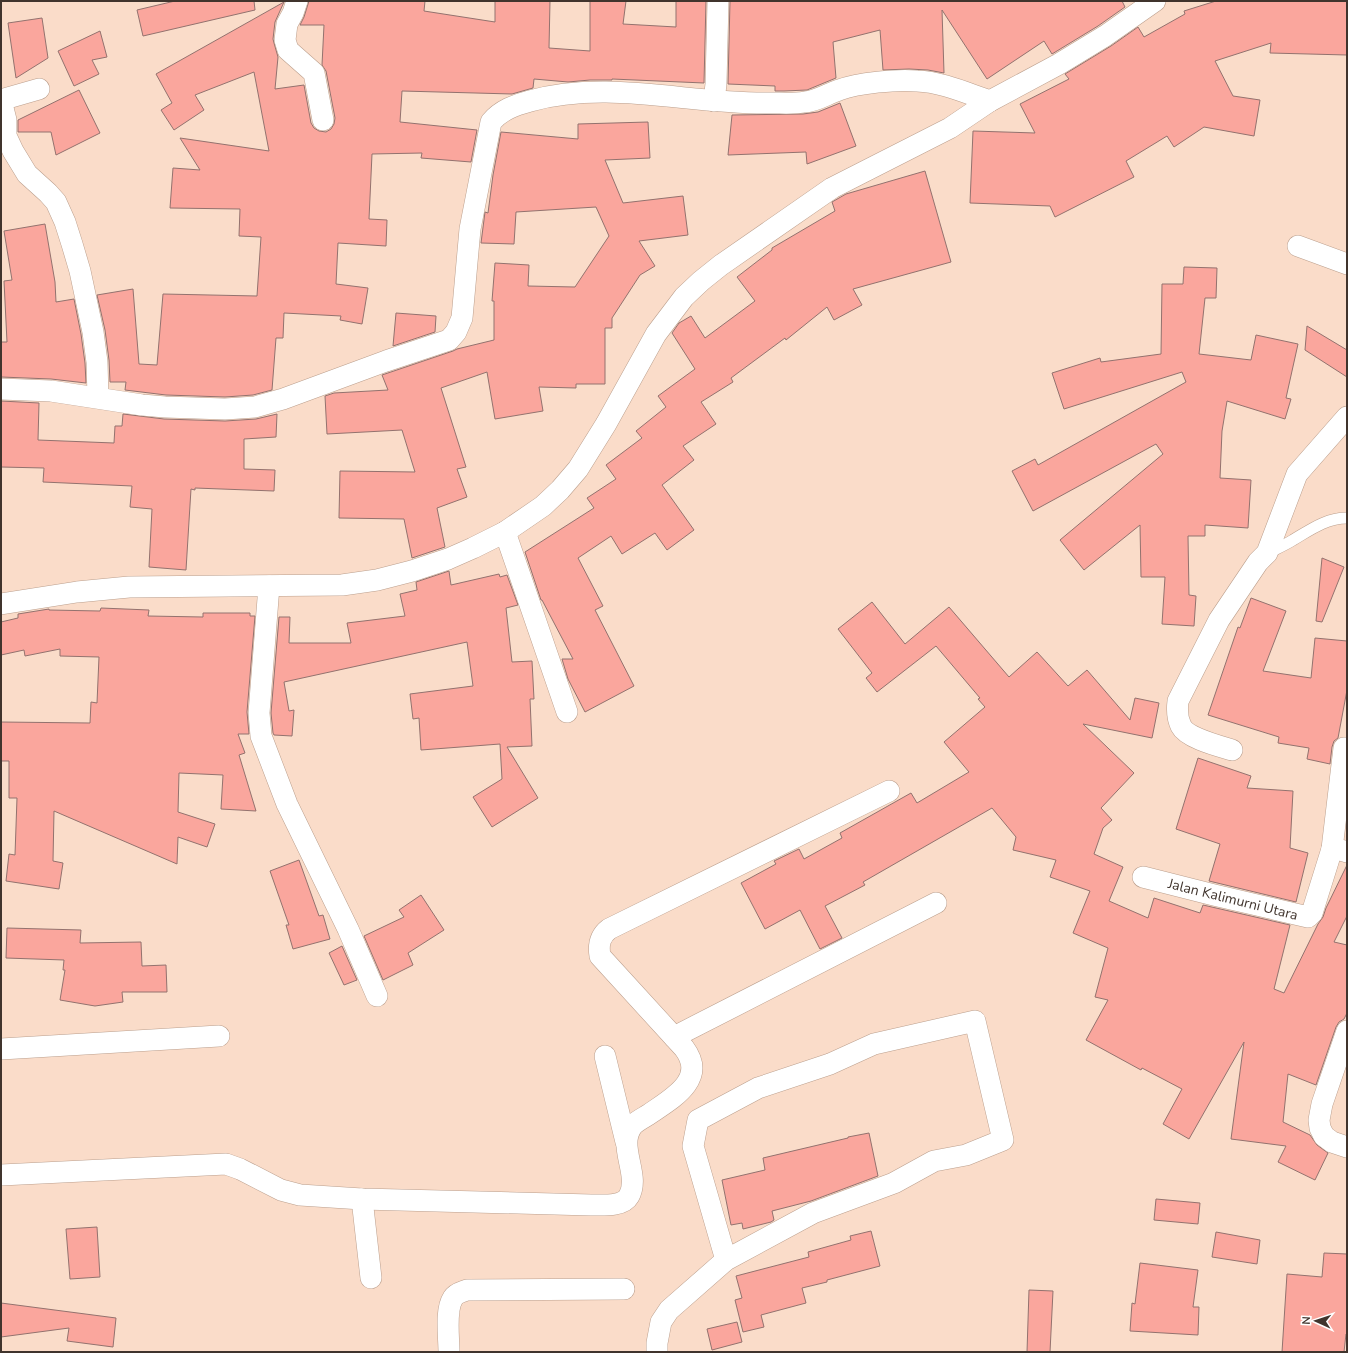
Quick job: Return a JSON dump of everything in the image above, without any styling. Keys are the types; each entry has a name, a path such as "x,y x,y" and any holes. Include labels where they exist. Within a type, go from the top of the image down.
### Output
{"street":[{"path":"297,1 287,24 285,40 288,50 314,73 323,120"},
{"path":"714,101 716,84 718,1"},
{"path":"1,604 77,592 129,587 342,585 377,580 412,571 448,558 473,548 505,532 543,506 560,490 578,469 606,424 656,334 684,297 701,281 721,265 832,188 950,128 990,101 1059,64 1110,32 1155,1"},
{"path":"1,390 51,390 142,405 165,407 225,409 255,407 283,399 386,361 449,340 456,332 462,318 470,229 491,122 496,116 511,107 543,98 592,92 646,93 755,104 804,102 818,99 840,90 905,80 936,84 990,101"},
{"path":"39,89 1,100 6,120 6,136 10,147 22,167 27,174 56,202 65,222 80,271 93,332 97,362 98,398"},
{"path":"1298,246 1347,264"},
{"path":"1232,750 1194,737 1181,727 1177,715 1178,701 1219,620 1258,562 1267,553 1297,474 1347,417"},
{"path":"505,532 567,712"},
{"path":"269,586 259,713 261,736 287,804 348,929 377,996"},
{"path":"1340,850 1344,748"},
{"path":"626,1142 628,1133 634,1124 676,1096 684,1087 691,1074 693,1064 690,1056 674,1037 600,956 599,944 604,933 889,791"},
{"name":"Jalan Kalimurni Utara","path":"1142,876 1308,917 1312,913 1340,850"},
{"path":"674,1037 936,903"},
{"path":"657,1352 660,1322 669,1310 726,1260 814,1213 894,1183 934,1161 966,1155 1003,1140 975,1021 964,1025 874,1044 830,1064 758,1088 698,1120 693,1146 726,1260"},
{"path":"1347,1031 1322,1104 1319,1120 1320,1128 1324,1136 1332,1142 1347,1147"},
{"path":"1,1049 219,1036"},
{"path":"1,1175 226,1164 240,1169 281,1190 300,1195 362,1199 591,1205 623,1202 628,1197 632,1186 631,1168 605,1056"},
{"path":"362,1199 371,1278"},
{"path":"450,1352 448,1309 454,1297 467,1290 624,1289"}],"lane":[{"path":"1267,553 1292,541 1325,522 1334,519 1347,518"}],"building":[{"path":"175,1 254,1 255,10 143,36 137,10"},
{"path":"309,1 425,1 424,11 495,22 495,1 550,1 549,48 590,51 590,1 626,1 623,24 676,27 676,1 706,1 704,83 612,79 568,82 534,79 533,88 512,94 402,91 400,122 477,130 471,162 421,158 422,153 372,154 369,219 387,220 386,246 338,243 336,284 368,288 362,324 340,320 341,316 284,313 283,338 276,338 272,390 253,395 225,397 166,395 125,390 126,382 110,382 105,330 97,295 133,289 139,364 157,365 163,294 257,296 261,237 239,236 240,209 170,208 173,168 200,170 180,138 269,151 254,72 195,95 204,110 174,130 161,110 172,103 156,74 284,2 275,22 273,39 278,57 275,89 304,85 311,123 314,128 319,131 326,132 331,129 335,118 326,71 322,65 324,25 300,25"},
{"path":"730,1 1122,1 1125,7 1098,26 1052,54 1044,41 987,79 942,10 944,73 909,69 883,70 880,30 833,42 836,78 807,90 775,91 775,86 728,84"},
{"path":"1216,1 1347,1 1347,55 1270,53 1271,43 1215,61 1233,96 1260,100 1254,136 1204,127 1174,147 1167,136 1126,161 1134,177 1055,217 1050,206 970,203 973,131 1035,133 1020,104 1069,79 1065,74 1111,46 1138,27 1144,37 1185,14 1184,11"},
{"path":"42,18 48,58 16,78 8,23"},
{"path":"100,31 107,57 92,60 99,74 74,86 58,51"},
{"path":"79,90 100,133 56,155 51,132 18,132 18,120"},
{"path":"840,103 856,146 807,164 806,152 728,155 732,115 803,114 818,112"},
{"path":"648,122 650,158 605,160 623,203 683,196 688,235 639,241 655,266 640,275 612,318 612,328 605,328 605,384 576,384 576,388 539,387 543,411 495,419 487,372 441,388 466,467 457,469 467,497 437,508 445,547 412,558 404,519 339,518 340,471 415,472 402,430 327,434 325,396 334,393 388,390 382,375 457,349 494,340 494,301 492,301 495,263 529,265 528,286 575,287 609,236 596,207 516,212 514,244 481,243 485,212 488,213 501,132 578,139 578,124"},
{"path":"925,171 951,262 853,289 862,305 834,320 827,307 786,340 785,338 731,378 733,382 701,402 716,424 683,446 694,460 662,485 694,530 667,550 655,533 622,554 611,536 578,558 603,606 595,610 634,686 585,712 568,679 562,659 573,659 541,600 525,552 594,508 587,498 616,479 606,465 642,438 636,431 666,407 658,396 695,369 672,333 679,323 691,316 705,338 755,301 737,277 772,250 772,248 835,211 832,202 846,194"},
{"path":"45,224 55,282 56,302 74,299 81,334 86,383 51,379 1,377 1,342 7,342 4,281 12,280 4,231"},
{"path":"1184,267 1217,268 1216,298 1205,298 1199,354 1251,360 1256,335 1298,344 1286,398 1291,399 1285,419 1227,401 1222,431 1220,478 1251,480 1248,528 1205,525 1205,536 1188,536 1189,595 1196,596 1194,626 1162,624 1165,577 1141,577 1140,525 1084,570 1060,540 1163,454 1156,444 1033,511 1012,471 1035,459 1038,465 1186,382 1182,372 1064,409 1052,373 1100,358 1101,362 1161,354 1162,284 1183,284"},
{"path":"396,313 436,316 435,332 393,346"},
{"path":"1307,326 1347,350 1347,377 1305,350"},
{"path":"1,401 39,403 38,440 114,443 115,426 122,426 123,414 164,419 225,421 256,419 277,414 276,437 244,439 244,469 275,470 274,491 191,489 186,570 149,567 152,509 130,507 132,486 43,482 44,468 1,467"},
{"path":"1322,558 1344,567 1322,622 1316,621"},
{"path":"449,571 451,585 499,574 500,577 507,575 518,605 506,608 512,662 532,661 534,699 530,699 532,746 507,747 538,798 492,827 473,797 502,779 500,744 421,750 419,718 413,719 410,694 473,686 467,642 284,682 289,711 294,710 292,736 274,735 273,733 271,713 279,617 290,617 289,643 351,643 347,623 405,616 400,594 417,590 416,582"},
{"path":"1251,598 1286,611 1263,671 1311,678 1315,638 1347,641 1347,690 1338,738 1334,741 1332,747 1330,764 1307,759 1309,748 1278,743 1279,737 1208,715 1238,627 1240,628"},
{"path":"872,602 905,644 949,607 1009,677 1037,652 1068,686 1087,670 1130,720 1135,698 1159,703 1152,738 1083,724 1134,773 1101,808 1112,820 1103,828 1094,854 1123,867 1109,901 1148,918 1154,898 1200,913 1203,905 1290,925 1274,989 1284,993 1318,924 1323,917 1347,865 1347,916 1334,942 1347,945 1347,1013 1344,1019 1339,1022 1336,1027 1316,1085 1288,1074 1283,1122 1310,1135 1317,1145 1328,1153 1315,1180 1278,1162 1286,1146 1231,1139 1244,1042 1189,1139 1163,1124 1182,1089 1142,1068 1141,1070 1086,1040 1108,1000 1095,997 1108,948 1073,933 1090,891 1050,877 1056,860 1013,850 1016,837 992,808 863,882 865,885 825,906 842,938 820,949 800,910 765,929 741,883 776,864 774,861 799,849 804,859 842,838 840,833 911,793 917,803 969,772 944,742 985,707 978,699 980,698 936,646 877,692 866,678 872,673 838,629"},
{"path":"101,608 149,610 148,616 203,617 203,613 250,613 250,616 255,616 247,712 249,734 238,734 245,753 239,755 256,811 221,809 223,775 179,773 178,812 215,824 207,847 178,837 177,864 54,811 53,861 63,863 59,889 6,881 9,854 15,855 17,798 9,798 9,761 1,761 1,722 90,723 91,702 97,703 99,657 60,656 60,649 25,656 24,650 1,655 1,622 18,618 18,614 49,609 100,611"},
{"path":"1198,758 1251,776 1247,788 1293,791 1290,848 1308,853 1296,902 1209,881 1220,844 1176,829"},
{"path":"299,860 319,916 323,915 330,939 293,949 286,925 289,925 270,871"},
{"path":"421,895 444,930 408,953 413,965 383,980 364,936 404,917 399,910"},
{"path":"7,928 81,930 80,943 141,942 142,966 166,965 167,992 122,992 123,1002 95,1006 60,1000 65,970 63,970 64,960 6,958"},
{"path":"342,946 357,980 344,985 329,953"},
{"path":"869,1133 878,1176 811,1201 772,1211 774,1220 771,1222 743,1229 742,1223 731,1225 722,1180 765,1170 763,1158"},
{"path":"1156,1199 1200,1203 1198,1224 1154,1220"},
{"path":"97,1227 100,1277 70,1279 66,1229"},
{"path":"871,1231 880,1266 802,1288 806,1303 761,1315 764,1327 743,1332 735,1300 742,1298 736,1276 809,1257 808,1252 851,1240 850,1236"},
{"path":"1216,1232 1260,1240 1257,1264 1212,1257"},
{"path":"1324,1253 1347,1254 1347,1334 1344,1352 1282,1352 1287,1274 1322,1277"},
{"path":"1140,1263 1198,1270 1193,1307 1199,1307 1198,1335 1130,1331 1132,1303 1135,1304"},
{"path":"1029,1290 1053,1291 1050,1352 1027,1352"},
{"path":"1,1303 116,1318 113,1347 67,1341 69,1328 1,1337"},
{"path":"737,1322 742,1342 712,1350 707,1329"}]}
